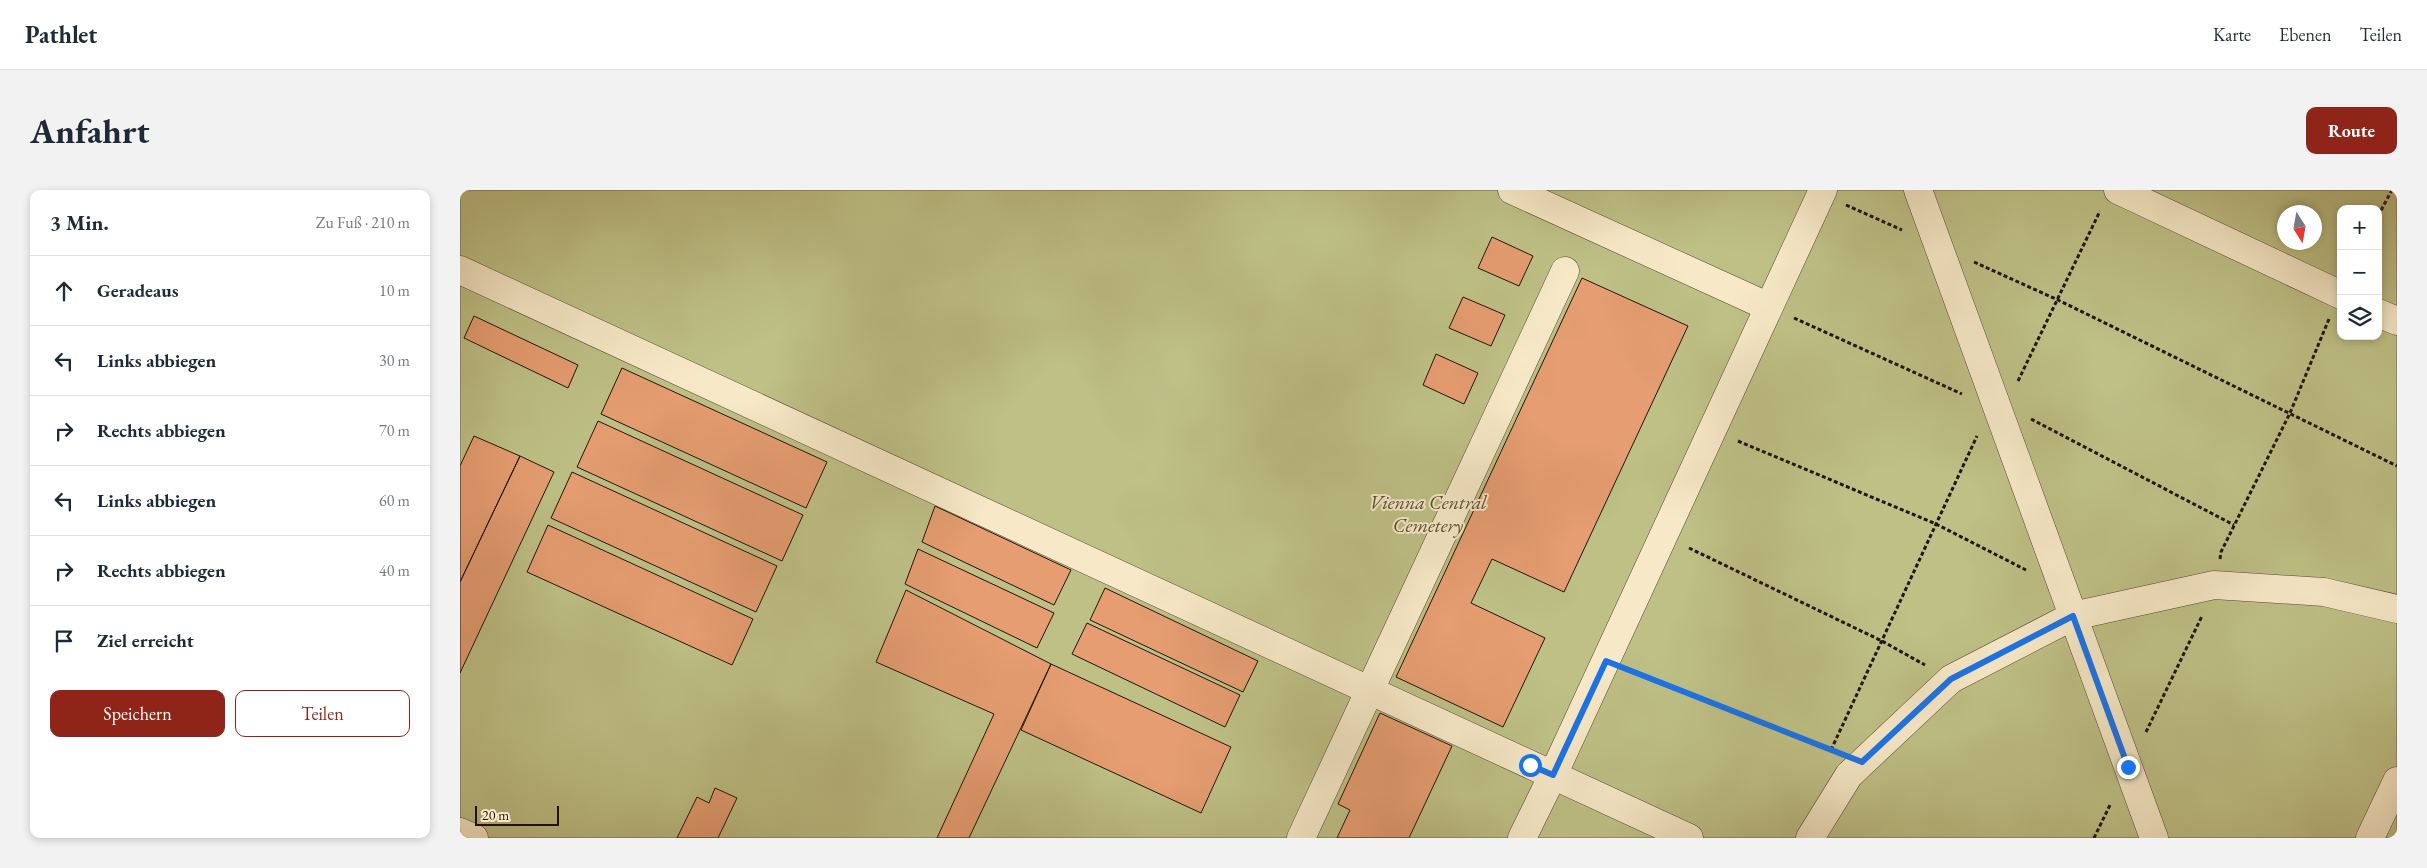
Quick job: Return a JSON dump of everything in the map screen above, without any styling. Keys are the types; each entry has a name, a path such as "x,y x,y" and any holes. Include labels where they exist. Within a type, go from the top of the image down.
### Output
{"lane":[{"path":"1512,190 1769,306"},
{"path":"1918,190 2154,838"},
{"path":"2118,190 2337,293"},
{"path":"1522,838 1606,661 1822,192"},
{"path":"460,270 1689,838"},
{"path":"1301,838 1368,690 1565,271"},
{"path":"2382,315 2397,322"},
{"path":"1810,838 1849,776 1951,679 2073,616 2214,585 2324,592 2397,609"},
{"path":"2370,838 2397,781"},
{"path":"460,832 474,838"}],"path":[{"path":"2382,209 2392,190"},
{"path":"1822,192 2058,300 2397,466"},
{"path":"1830,750 1994,400 2234,525"},
{"path":"1712,430 1936,524 2064,589"},
{"path":"1663,536 1882,641 1951,679"},
{"path":"1606,661 1862,762"}],"green space":[{"name":"Vienna Central Cemetery","path":"460,190 2397,190 2397,838 460,838"}],"building":[{"path":"1492,237 1533,256 1519,286 1478,268"},
{"path":"1582,278 1688,326 1564,592 1492,559 1471,603 1545,638 1503,727 1396,677"},
{"path":"1463,297 1505,315 1491,346 1449,328"},
{"path":"474,316 578,365 568,388 464,338"},
{"path":"1436,354 1478,373 1464,404 1423,385"},
{"path":"622,368 827,462 806,508 601,414"},
{"path":"598,421 803,515 782,561 577,467"},
{"path":"474,436 520,456 460,582 460,466"},
{"path":"520,456 554,472 460,673 460,582"},
{"path":"572,472 777,566 756,612 551,518"},
{"path":"935,506 1071,570 1054,605 922,542"},
{"path":"548,525 753,619 732,665 527,572"},
{"path":"918,549 1054,613 1037,648 905,584"},
{"path":"1105,588 1258,661 1243,692 1090,620"},
{"path":"906,590 1051,664 969,838 937,838 994,714 876,662"},
{"path":"1087,623 1240,695 1225,727 1072,654"},
{"path":"1051,664 1231,747 1201,813 1021,730"},
{"path":"1380,713 1452,746 1409,838 1337,838 1350,810 1338,804"},
{"path":"715,788 737,798 718,838 677,838 697,797 709,803"}],"route":[{"path":"1530,765 1553,775 1606,661 1862,762 1951,679 2073,616 2128,767"}]}
